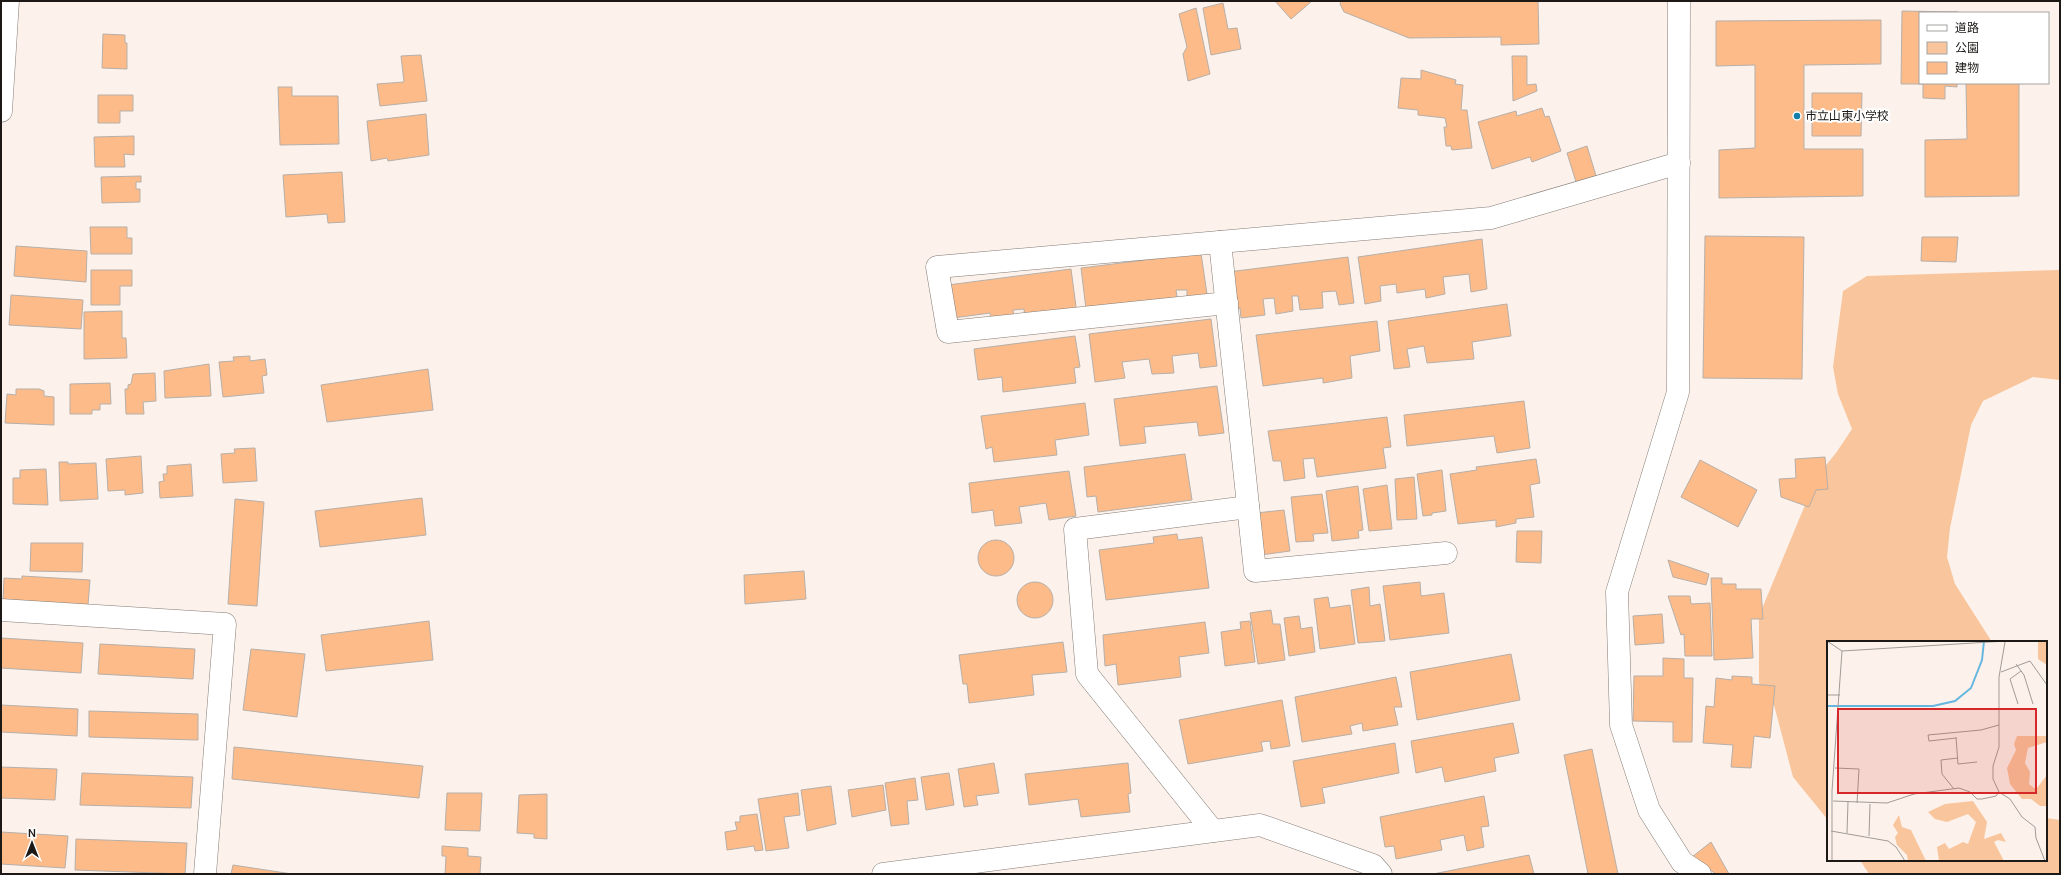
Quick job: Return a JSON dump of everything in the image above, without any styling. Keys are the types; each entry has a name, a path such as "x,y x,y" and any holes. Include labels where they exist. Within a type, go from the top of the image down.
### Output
{"street":[{"path":"1679,1 1678,392 1617,592 1621,725 1649,810 1678,868 1700,874"},
{"path":"1,111 6,2"},
{"path":"1227,303 948,332 937,267 1491,218 1678,163"},
{"path":"1220,242 1255,571 1446,553"},
{"path":"1213,831 1087,674 1075,530 1248,507"},
{"path":"1,610 225,624 205,874"},
{"path":"883,874 1260,825 1373,865 1381,874"}],"green space":[{"path":"2060,270 2060,380 2033,377 1983,401 1971,425 1950,528 1947,557 1955,584 1991,641 1827,641 1827,819 1793,777 1774,705 1759,683 1759,616 1817,476 1836,453 1852,429 1838,394 1833,367 1843,291 1867,276"},
{"path":"2047,818 2060,820 2060,874 1869,874 1861,861 2047,861"}],"building":[{"path":"1275,1 1312,1 1291,19"},
{"path":"1341,1 1538,1 1539,44 1501,45 1501,37 1409,38 1344,12 1340,4"},
{"path":"1223,3 1228,29 1237,28 1241,49 1211,55 1203,8"},
{"path":"1196,8 1210,74 1188,81 1183,54 1187,47 1179,14"},
{"path":"1902,11 1958,12 1919,12 1919,84 1901,84"},
{"name":"市立山東小学校","path":"1881,20 1881,64 1804,65 1804,149 1863,149 1863,196 1719,198 1719,150 1755,148 1755,65 1716,66 1716,21"},
{"path":"103,34 125,35 125,43 127,43 127,69 102,68"},
{"path":"421,55 427,101 380,106 377,84 404,82 401,56"},
{"path":"1512,56 1527,56 1527,85 1536,84 1537,91 1513,101"},
{"path":"1421,70 1456,80 1455,84 1463,85 1461,110 1467,110 1472,148 1452,150 1451,146 1446,146 1444,127 1447,127 1445,118 1418,115 1418,110 1398,108 1401,78 1421,79"},
{"path":"1923,84 1957,84 1957,87 1945,86 1945,99 1923,98"},
{"path":"1966,84 2019,84 2019,196 1925,197 1925,140 1967,139"},
{"path":"278,87 292,87 292,96 338,96 339,144 280,145"},
{"path":"1812,93 1862,93 1861,136 1812,136"},
{"path":"98,95 133,95 133,111 120,111 120,123 98,123"},
{"path":"1542,108 1545,117 1549,116 1561,151 1532,162 1530,157 1492,169 1478,122 1516,111 1517,116"},
{"path":"426,114 429,155 388,161 387,158 371,161 367,121"},
{"path":"134,136 134,155 124,154 125,167 95,167 94,137"},
{"path":"1587,146 1597,179 1577,185 1567,153"},
{"path":"342,172 345,222 328,223 327,214 286,217 283,175"},
{"path":"141,176 141,182 136,182 136,189 140,189 140,202 102,203 101,177"},
{"path":"90,227 127,227 127,238 132,238 132,254 91,254"},
{"path":"1705,236 1804,237 1802,379 1703,378"},
{"path":"1922,237 1958,237 1956,262 1921,261"},
{"path":"1482,239 1487,289 1471,292 1469,274 1443,277 1445,294 1426,298 1425,289 1397,293 1396,284 1380,286 1381,301 1365,304 1358,257"},
{"path":"16,246 87,251 86,282 14,276"},
{"path":"1201,253 1208,301 1187,304 1187,290 1176,290 1178,304 1087,317 1081,268"},
{"path":"1348,257 1354,303 1339,305 1336,291 1322,292 1323,308 1300,310 1298,296 1292,296 1293,311 1276,314 1274,298 1263,299 1265,315 1241,318 1240,308 1231,310 1228,272"},
{"path":"1071,269 1077,314 1025,320 1024,309 1013,310 1015,326 992,328 990,313 953,318 948,285"},
{"path":"91,270 132,270 132,286 120,286 120,305 91,305"},
{"path":"11,295 83,300 81,329 9,325"},
{"path":"1507,304 1511,336 1472,342 1474,359 1427,363 1424,346 1407,349 1410,367 1394,369 1388,321"},
{"path":"122,311 122,338 126,338 127,358 84,359 84,312"},
{"path":"1211,319 1217,366 1200,368 1198,353 1172,356 1174,373 1152,374 1149,359 1122,362 1125,378 1095,382 1089,334"},
{"path":"1377,321 1380,351 1350,356 1352,378 1323,383 1323,378 1263,386 1256,335"},
{"path":"1075,336 1080,367 1074,368 1076,383 1003,392 1002,377 978,380 974,349"},
{"path":"250,356 250,361 265,359 267,375 262,376 264,393 223,397 219,362 234,361 233,357"},
{"path":"209,364 211,396 165,398 164,371"},
{"path":"428,369 433,410 327,422 321,385"},
{"path":"155,373 156,401 143,402 144,414 126,414 125,389 128,389 128,385 131,384 133,374"},
{"path":"110,383 111,404 100,404 100,410 92,410 92,414 70,414 70,384"},
{"path":"1217,386 1224,433 1199,436 1197,422 1144,427 1146,443 1120,446 1114,399"},
{"path":"16,389 39,389 44,391 44,396 54,397 54,425 5,423 7,394 16,395"},
{"path":"1524,401 1530,448 1497,453 1494,436 1407,446 1404,415"},
{"path":"1085,403 1089,435 1055,440 1057,455 994,462 992,447 986,449 981,416"},
{"path":"1387,417 1391,447 1383,448 1386,468 1317,477 1314,458 1303,459 1305,478 1284,481 1281,461 1273,461 1268,431"},
{"path":"255,448 257,481 223,483 221,454 235,453 234,449"},
{"path":"1185,454 1192,500 1098,512 1096,496 1087,497 1084,467"},
{"path":"141,456 143,493 125,495 125,490 108,491 106,459"},
{"path":"1825,457 1828,489 1816,490 1809,507 1781,497 1779,479 1796,478 1795,459"},
{"path":"1536,459 1540,483 1530,485 1534,517 1516,519 1516,523 1496,527 1496,520 1458,524 1450,474 1477,470 1476,467"},
{"path":"1700,460 1757,490 1738,527 1681,497"},
{"path":"59,462 68,462 68,464 96,463 98,499 60,501"},
{"path":"191,464 193,496 160,498 159,482 164,481 163,474 167,474 167,466"},
{"path":"46,469 48,505 13,504 13,478 20,478 20,470"},
{"path":"1442,470 1446,511 1423,516 1417,474"},
{"path":"1069,471 1076,516 1049,520 1046,503 1019,507 1022,523 995,526 993,510 972,513 969,483"},
{"path":"1414,477 1417,519 1397,520 1395,479"},
{"path":"1387,485 1392,529 1369,531 1363,489"},
{"path":"1358,486 1363,530 1358,531 1359,538 1332,541 1326,491"},
{"path":"1322,494 1328,533 1313,534 1314,541 1296,542 1291,497"},
{"path":"422,498 426,535 320,547 315,511"},
{"path":"235,499 264,502 257,606 228,604"},
{"path":"1284,510 1290,551 1261,555 1256,513"},
{"path":"1517,531 1542,531 1541,563 1516,562"},
{"path":"1177,534 1178,540 1202,537 1209,588 1106,600 1099,550 1154,543 1153,537"},
{"path":"1000,540 1009,545 1013,551 1013,565 1009,571 1000,576 992,576 983,571 979,565 978,554 983,545 989,541"},
{"path":"31,543 83,543 82,572 30,571"},
{"path":"1668,560 1709,574 1706,585 1673,577"},
{"path":"804,571 806,599 745,604 744,575"},
{"path":"22,576 90,580 88,605 3,602 4,578 22,579"},
{"path":"1711,578 1722,578 1722,584 1736,584 1736,589 1761,589 1763,619 1751,619 1753,658 1714,660"},
{"path":"1039,582 1048,587 1052,593 1052,607 1048,613 1039,618 1031,618 1022,613 1018,607 1017,596 1022,587 1028,583"},
{"path":"1420,582 1421,596 1444,593 1449,633 1390,640 1383,586"},
{"path":"1369,587 1370,606 1380,604 1385,641 1358,643 1351,590"},
{"path":"1668,596 1690,596 1691,604 1710,603 1712,656 1685,656 1684,634 1681,635"},
{"path":"1328,597 1330,608 1350,605 1355,644 1320,649 1314,599"},
{"path":"1271,610 1273,624 1280,624 1285,660 1258,664 1250,613"},
{"path":"1662,614 1664,643 1635,645 1633,616"},
{"path":"1299,616 1301,629 1312,627 1315,652 1289,656 1284,618"},
{"path":"429,621 433,660 326,671 321,635"},
{"path":"1250,621 1255,662 1225,666 1221,632 1241,629 1240,622"},
{"path":"1205,622 1209,653 1179,657 1181,677 1118,685 1116,664 1105,666 1103,635"},
{"path":"1,638 83,643 81,673 1,668"},
{"path":"1063,642 1067,672 1032,675 1034,695 969,703 967,684 963,684 959,655"},
{"path":"100,644 195,649 193,679 98,674"},
{"path":"251,649 305,654 297,717 243,710"},
{"path":"1511,654 1520,700 1417,720 1410,672"},
{"path":"1663,658 1684,659 1684,678 1693,678 1692,742 1673,742 1673,722 1633,721 1634,676 1663,676"},
{"path":"1732,676 1752,677 1752,684 1775,686 1770,738 1754,736 1751,768 1731,767 1733,745 1703,743 1706,706 1714,707 1716,678 1732,680"},
{"path":"1396,677 1402,707 1394,707 1398,725 1363,731 1362,723 1350,726 1352,734 1302,742 1295,697"},
{"path":"1282,700 1290,746 1271,749 1270,741 1261,742 1263,751 1188,764 1179,720"},
{"path":"1,705 78,709 77,736 1,732"},
{"path":"89,711 198,714 198,740 89,737"},
{"path":"1513,723 1519,753 1494,758 1496,771 1445,782 1442,767 1416,773 1411,741"},
{"path":"1395,743 1399,773 1322,788 1325,803 1301,807 1293,761"},
{"path":"234,747 423,766 419,798 232,779"},
{"path":"1592,749 1618,874 1588,874 1564,755"},
{"path":"994,763 999,793 976,796 978,805 964,807 958,769"},
{"path":"1128,763 1131,793 1128,794 1130,812 1081,817 1078,799 1029,805 1025,774"},
{"path":"1,767 57,769 55,800 1,798"},
{"path":"82,773 193,777 191,808 80,805"},
{"path":"949,773 954,805 926,810 921,777"},
{"path":"915,778 918,800 907,801 909,824 891,826 885,783"},
{"path":"883,785 886,810 852,817 848,790"},
{"path":"831,786 836,824 807,831 801,790"},
{"path":"447,793 482,793 480,831 445,830"},
{"path":"798,793 800,815 784,817 789,848 766,851 758,799"},
{"path":"547,794 547,839 534,838 534,834 517,833 519,795"},
{"path":"1484,796 1489,826 1481,827 1484,847 1467,851 1464,835 1440,840 1442,850 1396,859 1394,846 1385,847 1380,817"},
{"path":"757,814 763,850 755,851 754,846 727,850 725,832 737,830 735,822 740,822 740,816"},
{"path":"1,832 68,836 65,868 1,864"},
{"path":"76,839 187,843 185,874 75,870"},
{"path":"1711,842 1729,874 1716,874 1692,857"},
{"path":"442,846 468,848 468,856 481,857 480,874 445,874 446,856 442,856"},
{"path":"1529,855 1534,874 1433,874"},
{"path":"233,865 292,874 231,874"}],"place":[{"name":"市立山東小学校","path":"1797,116"}]}
